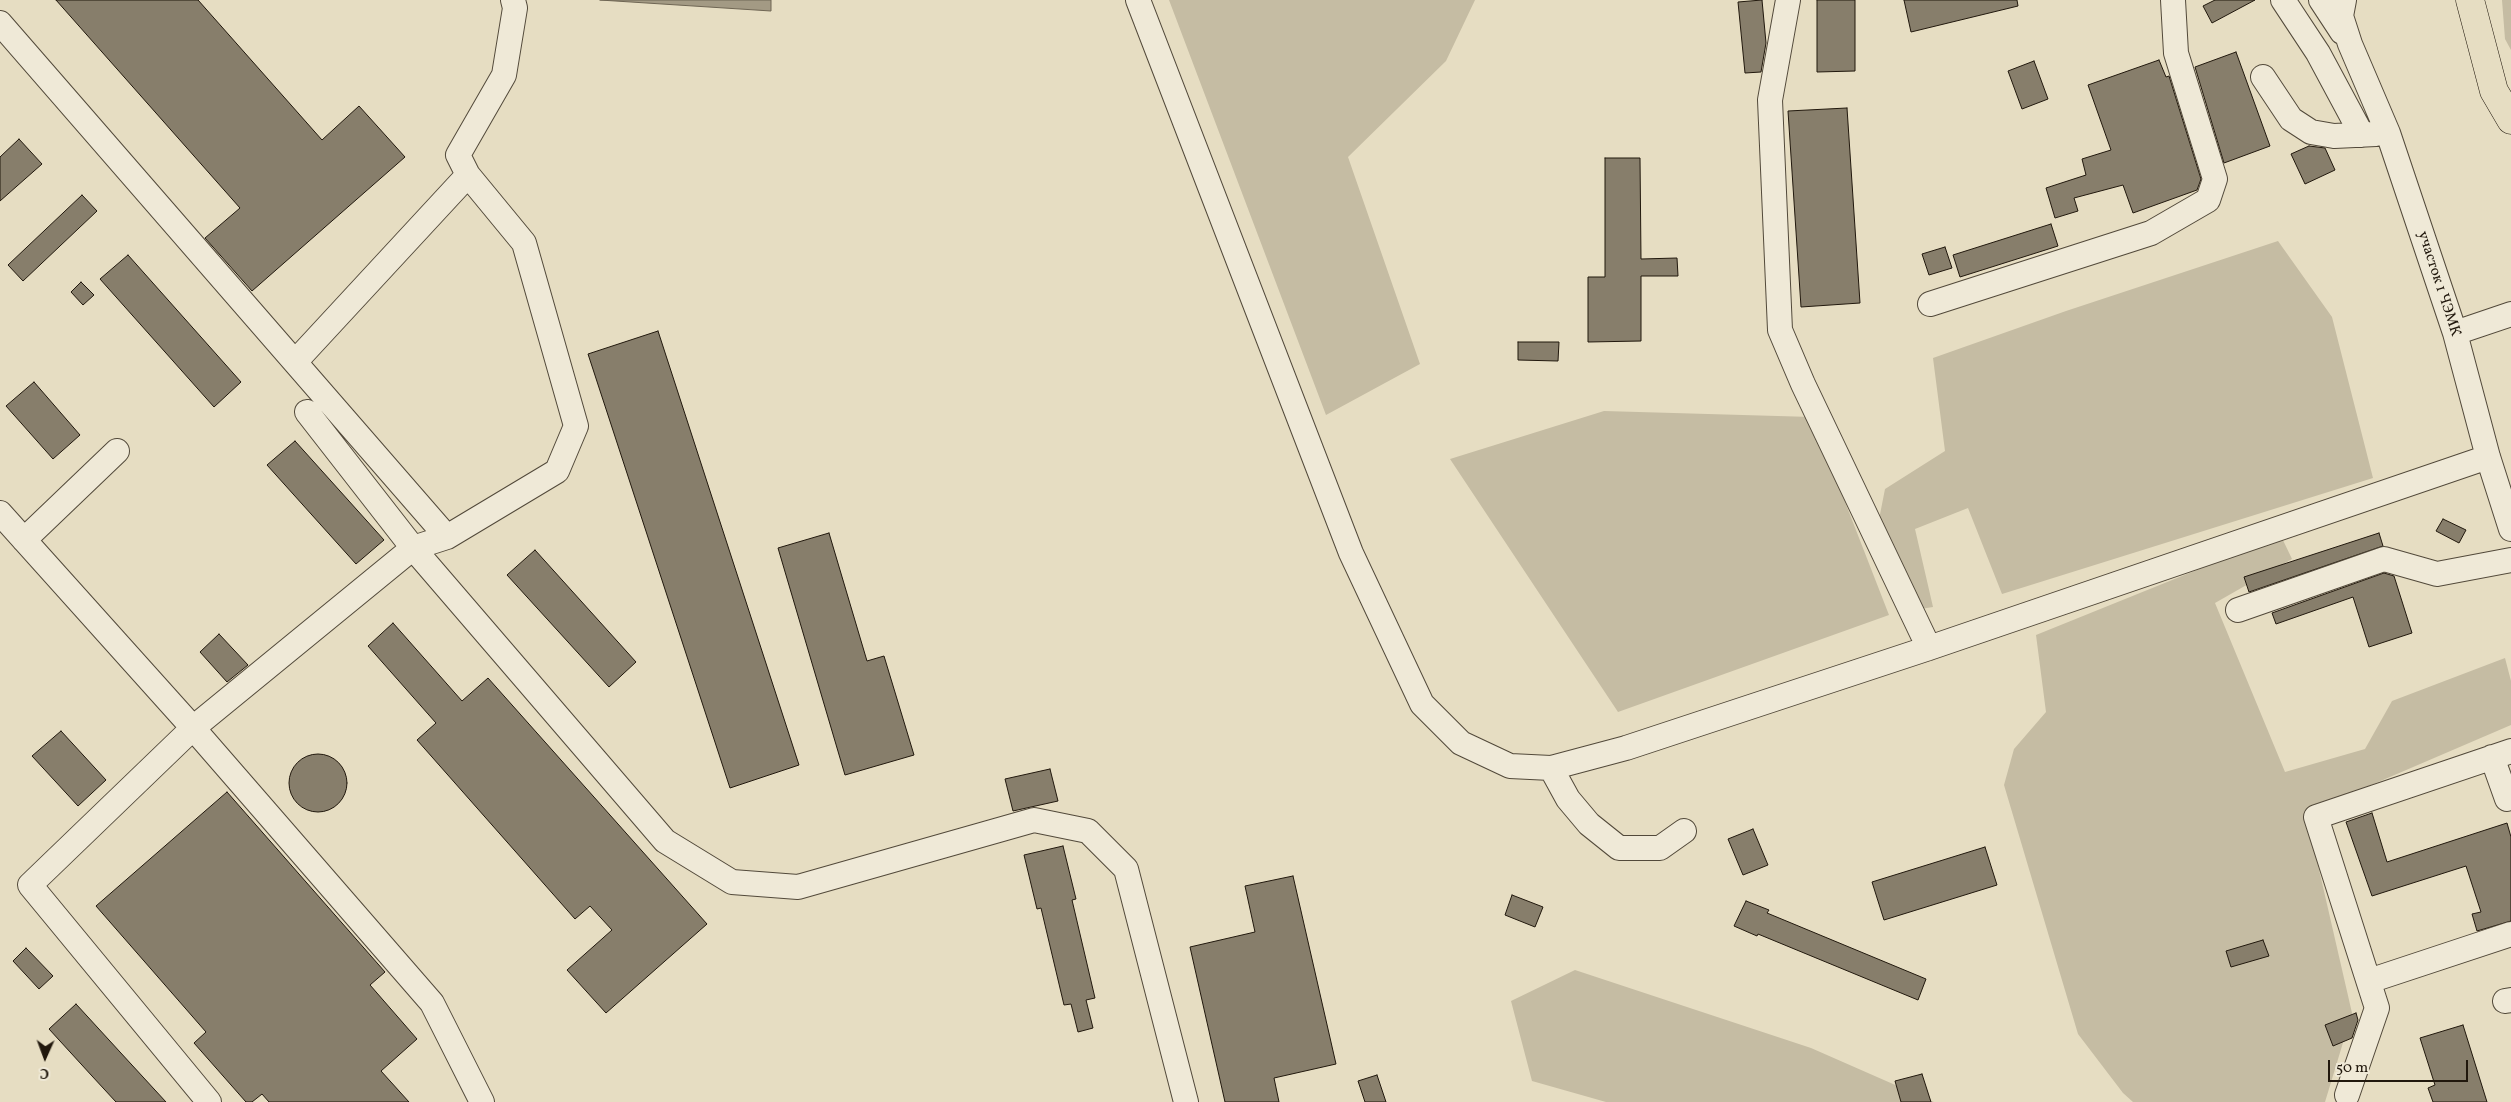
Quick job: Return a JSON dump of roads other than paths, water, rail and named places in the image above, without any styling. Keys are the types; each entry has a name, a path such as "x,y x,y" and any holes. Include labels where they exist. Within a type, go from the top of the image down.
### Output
{"main road":[{"path":"2470,0 2494,91 2511,120"}],"street":[{"path":"209,1102 30,885 193,728 413,548 447,537 557,471 576,426 524,243 468,175 458,155 504,75 515,8 513,0"},
{"path":"1138,0 1351,553 1422,704 1461,743 1510,766 1551,768 1626,748 1929,648 2488,456"},
{"path":"1788,0 1770,100 1780,330 1803,384 1929,648"},
{"path":"1930,304 2151,233 2208,200 2215,179 2176,53 2173,0"},
{"path":"2283,0 2318,54 2362,136"},
{"name":"участок 1 ЧЭМК","path":"2321,0 2350,44"},
{"name":"участок 1 ЧЭМК","path":"2344,0 2341,16 2350,44 2388,133 2455,333 2488,456 2511,528"},
{"path":"0,23 447,537"},
{"path":"2263,77 2291,119 2310,132 2334,136 2362,136 2388,133"},
{"path":"295,362 468,175"},
{"path":"2455,333 2511,314"},
{"path":"307,412 413,548 665,841 732,882 798,887 1034,820 1088,831 1126,869 1186,1102"},
{"path":"24,540 117,451"},
{"path":"0,514 193,728 432,1003 482,1102"},
{"path":"2238,610 2384,559 2437,574 2511,560"},
{"path":"2347,1095 2377,1008 2316,817 2501,754 2506,799 2511,797"},
{"path":"1551,768 1568,799 1589,824 1619,848 1660,848 1684,830"},
{"path":"2369,981 2511,934"}]}
